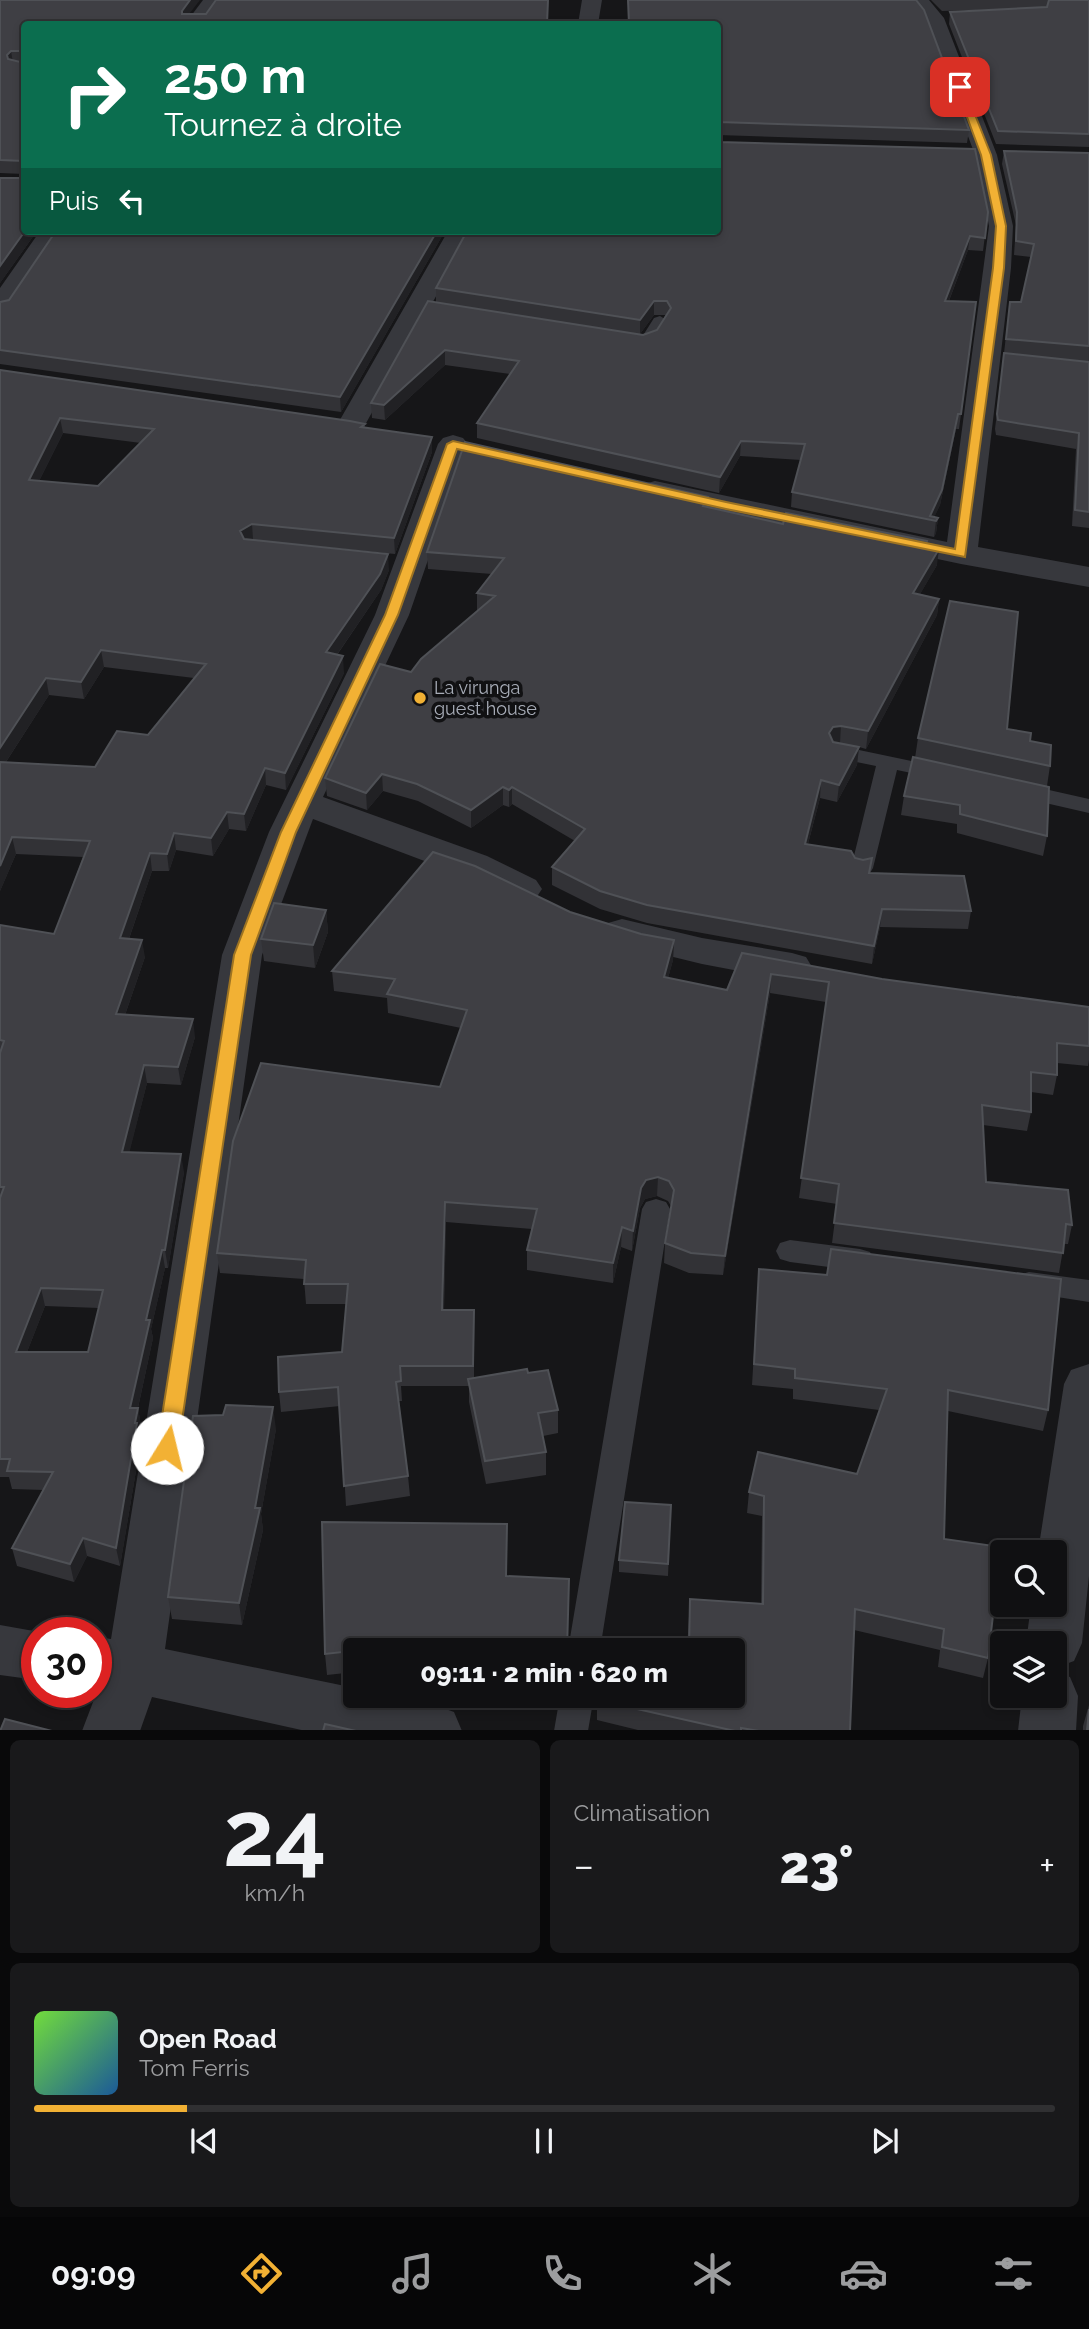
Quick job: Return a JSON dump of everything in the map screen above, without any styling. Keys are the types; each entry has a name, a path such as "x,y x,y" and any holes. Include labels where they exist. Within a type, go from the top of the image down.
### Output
{"street":[{"path":"197,21 213,0"},
{"path":"588,21 592,0"},
{"path":"933,12 986,155 1001,226 993,361 961,554"},
{"path":"959,154 1012,156"},
{"path":"0,307 49,235"},
{"path":"350,425 426,308 458,235"},
{"path":"111,1730 115,1665 242,955 266,887 302,802 392,615 398,562 453,444"},
{"path":"633,485 961,554 1089,577"},
{"path":"302,802 474,865 551,903"},
{"path":"585,920 653,941 825,973"},
{"path":"1057,1631 1077,1558 1072,1493 1089,1384"},
{"path":"0,1650 21,1653"},
{"path":"115,1665 429,1730"},
{"path":"1047,1730 1049,1708"}],"lane":[{"path":"611,338 646,342 660,321"},
{"path":"841,752 955,777"},
{"path":"862,868 888,762"},
{"path":"995,785 1089,806"},
{"path":"586,1638 656,1209"},
{"path":"790,1251 885,1264"},
{"path":"1007,1280 1089,1291"},
{"path":"571,1730 575,1708"}],"building":[{"path":"0,0 190,0 182,14 206,14 216,0 548,0 547,21 21,21 21,51 11,51 7,55 8,59 21,62 21,161 0,160"},
{"path":"628,0 916,0 924,10 969,130 721,122 721,21 629,21"},
{"path":"1049,0 1089,0 1089,134 998,131 950,12 1047,7"},
{"path":"721,142 975,149 988,212 985,238 970,236 945,301 976,302 961,414 958,414 942,490 930,516 938,518 936,521 792,492 805,444 741,441 720,477 477,423 519,361 445,350 384,405 371,403 428,301 643,335 657,330 671,308 667,301 654,301 640,320 436,288 465,235 721,235"},
{"path":"1004,151 1089,153 1089,346 1006,339 1010,302 1021,302 1034,244 1016,241 1017,212"},
{"path":"0,178 21,178 22,235 0,266"},
{"path":"53,235 435,235 340,397 0,350 0,302 9,300"},
{"path":"1004,353 1089,362 1089,512 1075,510 1079,433 998,420"},
{"path":"0,370 350,421 365,424 361,427 432,437 394,538 252,524 240,531 244,539 388,554 380,574 326,652 343,656 285,773 265,768 244,814 227,812 211,838 174,833 167,854 150,853 120,938 142,940 116,1014 193,1019 178,1067 144,1065 122,1152 181,1154 165,1250 162,1250 146,1320 150,1320 130,1408 138,1408 137,1423 116,1548 83,1538 70,1564 12,1548 53,1472 7,1471 10,1459 0,1459 0,1198 4,1187 0,1187 0,1053 4,1041 0,1040 0,925 54,934 90,841 12,837 0,866 0,762 95,767 117,731 148,735 206,664 101,650 81,682 46,678 0,748","holes":["60,418 154,429 98,486 29,480","41,1288 103,1290 88,1352 16,1352"]},
{"path":"465,442 708,497 703,506 783,524 786,513 927,541 925,546 939,549 913,593 939,599 868,731 841,726 833,727 829,733 833,742 859,747 839,785 821,780 805,844 851,851 855,858 863,860 872,858 869,873 964,876 971,911 882,909 874,946 647,905 600,891 552,867 585,829 512,787 509,790 503,787 471,810 417,784 382,774 366,793 325,778 380,664 411,672 421,659 495,596 477,593 504,558 427,552"},
{"path":"950,601 1018,612 1007,729 1031,733 1030,741 1051,745 1050,766 918,738"},
{"path":"913,757 1049,787 1047,836 960,814 960,805 904,796"},
{"path":"433,852 475,866 570,912 641,934 674,940 664,977 727,990 742,953 882,979 1089,1007 1089,1046 1057,1043 1057,1075 1031,1072 1031,1112 982,1105 986,1182 1068,1190 1072,1225 1066,1224 1063,1253 834,1223 839,1184 801,1178 829,982 771,974 725,1256 691,1253 665,1243 674,1190 669,1181 658,1177 646,1180 641,1188 633,1231 622,1227 613,1263 527,1250 537,1209 445,1202 442,1310 474,1310 473,1366 400,1366 401,1381 396,1382 408,1476 344,1486 338,1387 279,1392 278,1357 342,1352 348,1284 304,1284 306,1260 217,1253 233,1141 261,1063 440,1087 467,1010 387,994 395,979 332,971"},
{"path":"274,903 326,910 313,945 261,939"},
{"path":"831,1249 1061,1279 1048,1410 948,1390 944,1539 990,1545 990,1617 993,1617 988,1658 942,1647 944,1629 855,1609 850,1730 731,1730 633,1708 745,1708 745,1638 689,1638 690,1599 763,1604 764,1496 749,1492 758,1452 857,1474 887,1389 795,1378 795,1369 754,1364 759,1269 827,1275"},
{"path":"527,1369 528,1373 548,1370 558,1410 538,1413 546,1452 485,1461 468,1379"},
{"path":"226,1405 273,1407 255,1508 260,1508 239,1603 168,1597 193,1416 223,1415"},
{"path":"625,1502 671,1505 668,1564 619,1560"},
{"path":"322,1522 507,1524 506,1576 569,1579 567,1638 343,1638 343,1652 325,1654"},
{"path":"5,1719 48,1730 0,1730"},
{"path":"325,1724 352,1730 323,1730"}],"place":[{"name":"La virunga guest house","path":"420,698"}],"route":[{"path":"167,1448 242,955 288,832 392,615 453,444 726,506 961,554 999,268 1001,226 986,155 960,87"}]}
